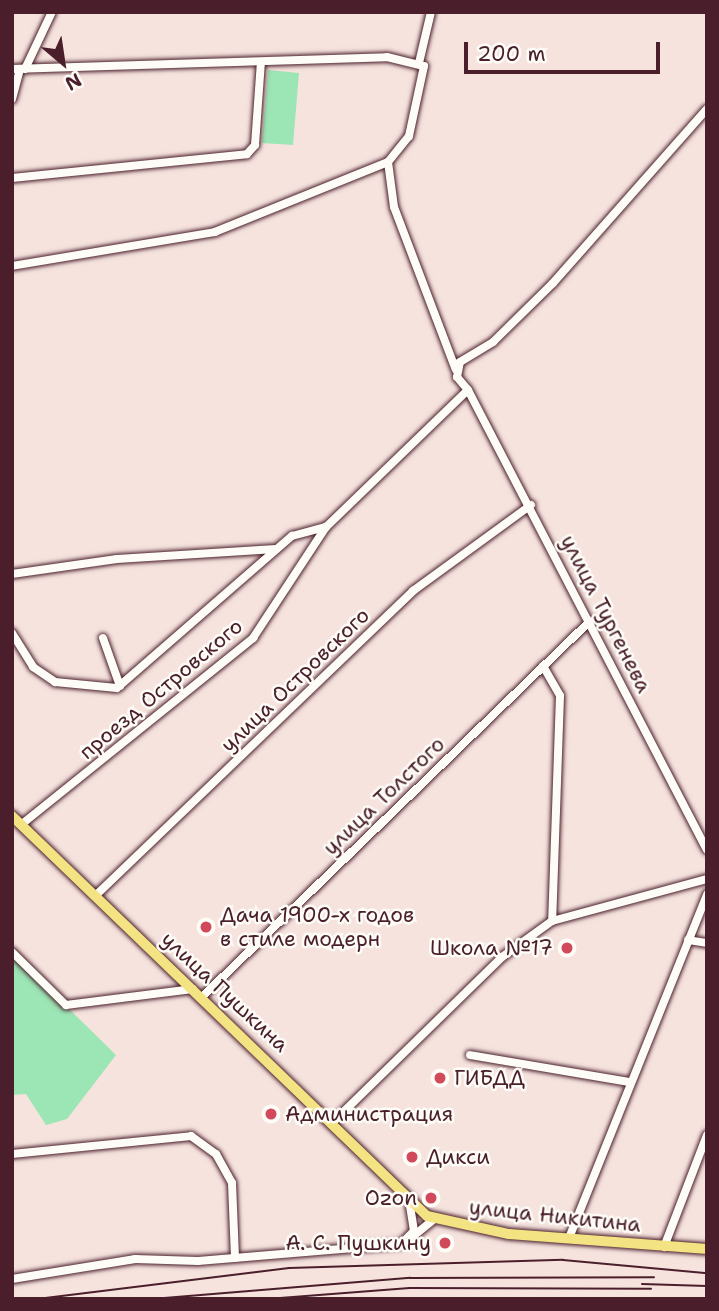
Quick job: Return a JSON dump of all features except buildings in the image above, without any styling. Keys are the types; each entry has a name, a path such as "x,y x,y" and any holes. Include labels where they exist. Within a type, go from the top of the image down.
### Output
{"main road":[{"name":"улица Пушкина","path":"12,816 409,1197"},
{"path":"409,1197 433,1219"},
{"name":"улица Никитина","path":"433,1219 569,1238 707,1249"}],"street":[{"path":"12,99 19,69 52,12"},
{"path":"12,266 215,232 388,162 409,136 431,12"},
{"path":"19,69 387,57 421,64"},
{"path":"12,178 247,154 255,145 261,62"},
{"path":"456,370 552,283 707,109"},
{"name":"улица Тургенева","path":"388,162 394,207 456,370 531,505 707,850"},
{"name":"проезд Островского","path":"22,824 253,638 326,527 470,392"},
{"name":"улица Островского","path":"95,896 413,590 531,505"},
{"path":"12,633 33,667 55,682 90,690 120,686 275,549 292,536 326,527"},
{"path":"12,574 117,559 275,549"},
{"name":"улица Толстого","path":"198,993 590,621"},
{"path":"103,638 120,686"},
{"path":"543,666 560,695 552,921"},
{"path":"333,1122 502,957 552,921 707,879"},
{"path":"569,1238 707,894"},
{"path":"688,940 707,943"},
{"path":"12,952 66,1005 198,993"},
{"path":"470,1055 630,1082"},
{"path":"664,1247 707,1135"},
{"path":"12,1154 191,1136 216,1154 232,1184 235,1258"},
{"path":"409,1197 410,1239"},
{"path":"12,1279 135,1259 235,1258 410,1239 433,1219"}],"green space":[{"path":"268,70 299,73 293,145 262,143"},
{"path":"12,953 116,1055 67,1119 46,1125 26,1094 12,1095"}],"railway":[{"path":"37,1299 289,1268 563,1260 707,1273"},
{"path":"152,1299 410,1278 654,1277"},
{"path":"642,1284 707,1286"},
{"path":"267,1299 410,1288 651,1289"}],"place":[{"name":"Дача 1900-х годов в стиле модерн","path":"206,927"},
{"name":"Школа №17","path":"567,948"},
{"name":"ГИБДД","path":"440,1078"},
{"name":"Администрация","path":"271,1114"},
{"name":"Дикси","path":"412,1157"},
{"name":"Ozon","path":"431,1198"},
{"name":"А. С. Пушкину","path":"445,1243"}]}
